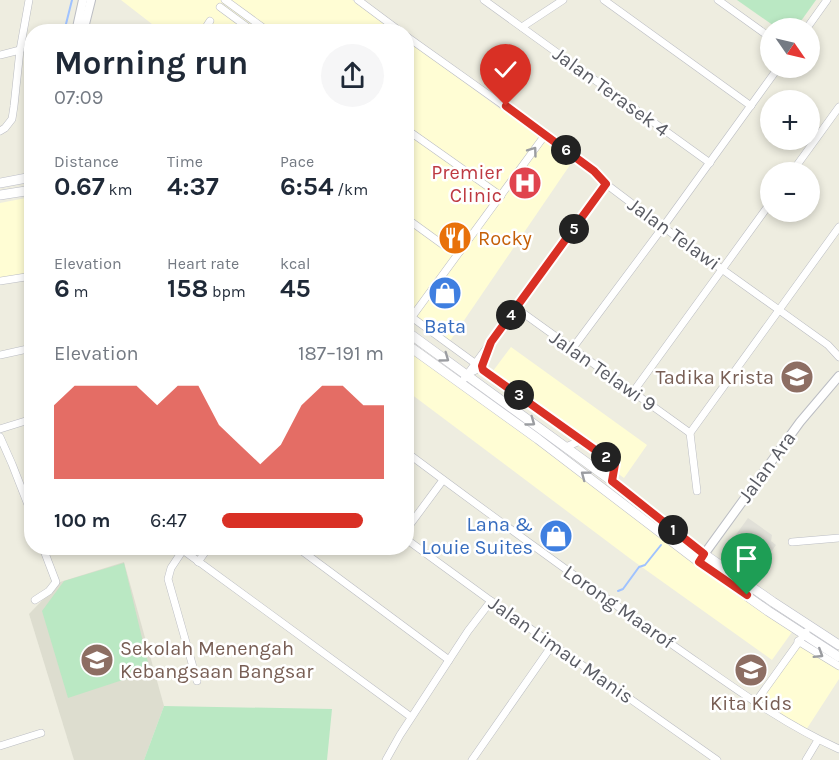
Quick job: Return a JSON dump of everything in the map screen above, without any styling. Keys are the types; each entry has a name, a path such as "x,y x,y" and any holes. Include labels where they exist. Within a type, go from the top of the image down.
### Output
{"main road":[{"path":"0,183 24,178"},
{"path":"0,195 24,191"},
{"path":"414,337 612,481 701,558"},
{"path":"414,350 804,634 839,657"},
{"path":"804,634 839,645"}],"street":[{"path":"25,24 30,0"},
{"path":"78,24 83,0"},
{"path":"85,24 91,0"},
{"path":"208,24 225,0 258,24"},
{"path":"358,0 390,24"},
{"name":"Jalan Terasek 4","path":"484,0 710,163"},
{"path":"522,27 562,0"},
{"path":"604,0 751,106"},
{"path":"718,0 760,30"},
{"path":"814,18 827,0"},
{"path":"220,7 243,24"},
{"path":"0,131 12,119 24,30"},
{"name":"Jalan Telawi","path":"414,42 546,135 663,227 828,345 839,350"},
{"path":"0,55 20,50"},
{"path":"572,349 771,78"},
{"path":"799,162 839,107"},
{"path":"414,135 501,196"},
{"path":"414,309 546,135"},
{"path":"461,384 606,184"},
{"path":"633,392 760,217"},
{"path":"414,224 446,247 460,251"},
{"path":"697,491 690,433 839,227"},
{"path":"0,281 24,277"},
{"name":"Jalan Telawi 9","path":"516,308 690,433"},
{"path":"414,319 476,364"},
{"path":"483,370 481,364 489,351 491,342"},
{"name":"Jalan Telawi","path":"828,345 839,357"},
{"path":"0,355 24,350"},
{"path":"467,375 478,369 483,370 615,464 612,481"},
{"name":"Jalan Ara","path":"701,558 800,422 839,376"},
{"path":"0,429 24,422"},
{"path":"0,438 24,486"},
{"path":"566,447 582,440"},
{"name":"Lorong Maarof","path":"414,458 556,563 755,703 839,750"},
{"path":"414,519 443,480"},
{"path":"792,542 839,538"},
{"name":"Jalan Limau Manis","path":"414,545 717,760"},
{"path":"35,600 50,591 56,582 46,555"},
{"path":"179,555 168,579 197,681"},
{"path":"189,555 411,717"},
{"path":"198,562 203,555"},
{"path":"307,555 449,660"},
{"path":"386,760 411,717 491,601"},
{"path":"755,703 804,634 839,666"},
{"path":"472,760 552,644"},
{"path":"0,746 41,733"},
{"path":"806,760 818,740"}],"shaded area":[{"path":"121,0 352,0 385,24 152,24"},
{"path":"414,45 572,162 450,341 414,315"},
{"path":"24,198 24,275 0,278 0,203"},
{"path":"511,347 647,445 624,478 487,379"},
{"path":"414,354 792,632 772,660 632,560 414,396"},
{"path":"748,518 772,535 771,541 776,545 756,574 726,556 727,547"},
{"name":"Sekolah Menengah Kebangsaan Bangsar","path":"124,562 164,706 144,760 74,760 29,614 60,582"},
{"path":"799,645 839,670 839,679 806,730 760,703"}],"green space":[{"path":"737,0 816,0 803,18 763,18"},
{"path":"124,563 150,671 68,698 42,611 64,581"},
{"path":"164,706 332,709 327,760 144,760"}],"waterway":[{"path":"66,24 72,0"},
{"path":"618,591 623,589 639,567 645,565 661,545"}],"place":[{"name":"Premier Clinic","path":"525,183"},
{"name":"Rocky","path":"455,238"},
{"name":"Bata","path":"445,293"},
{"name":"Tadika Krista","path":"797,377"},
{"name":"Lana & Louie Suites","path":"556,536"},
{"name":"Sekolah Menengah Kebangsaan Bangsar","path":"97,660"},
{"name":"Kita Kids","path":"751,670"}],"route":[{"path":"506,106 594,171 606,184 491,342 489,351 481,364 483,370 615,464 612,481 704,554 699,562 747,595"}]}
